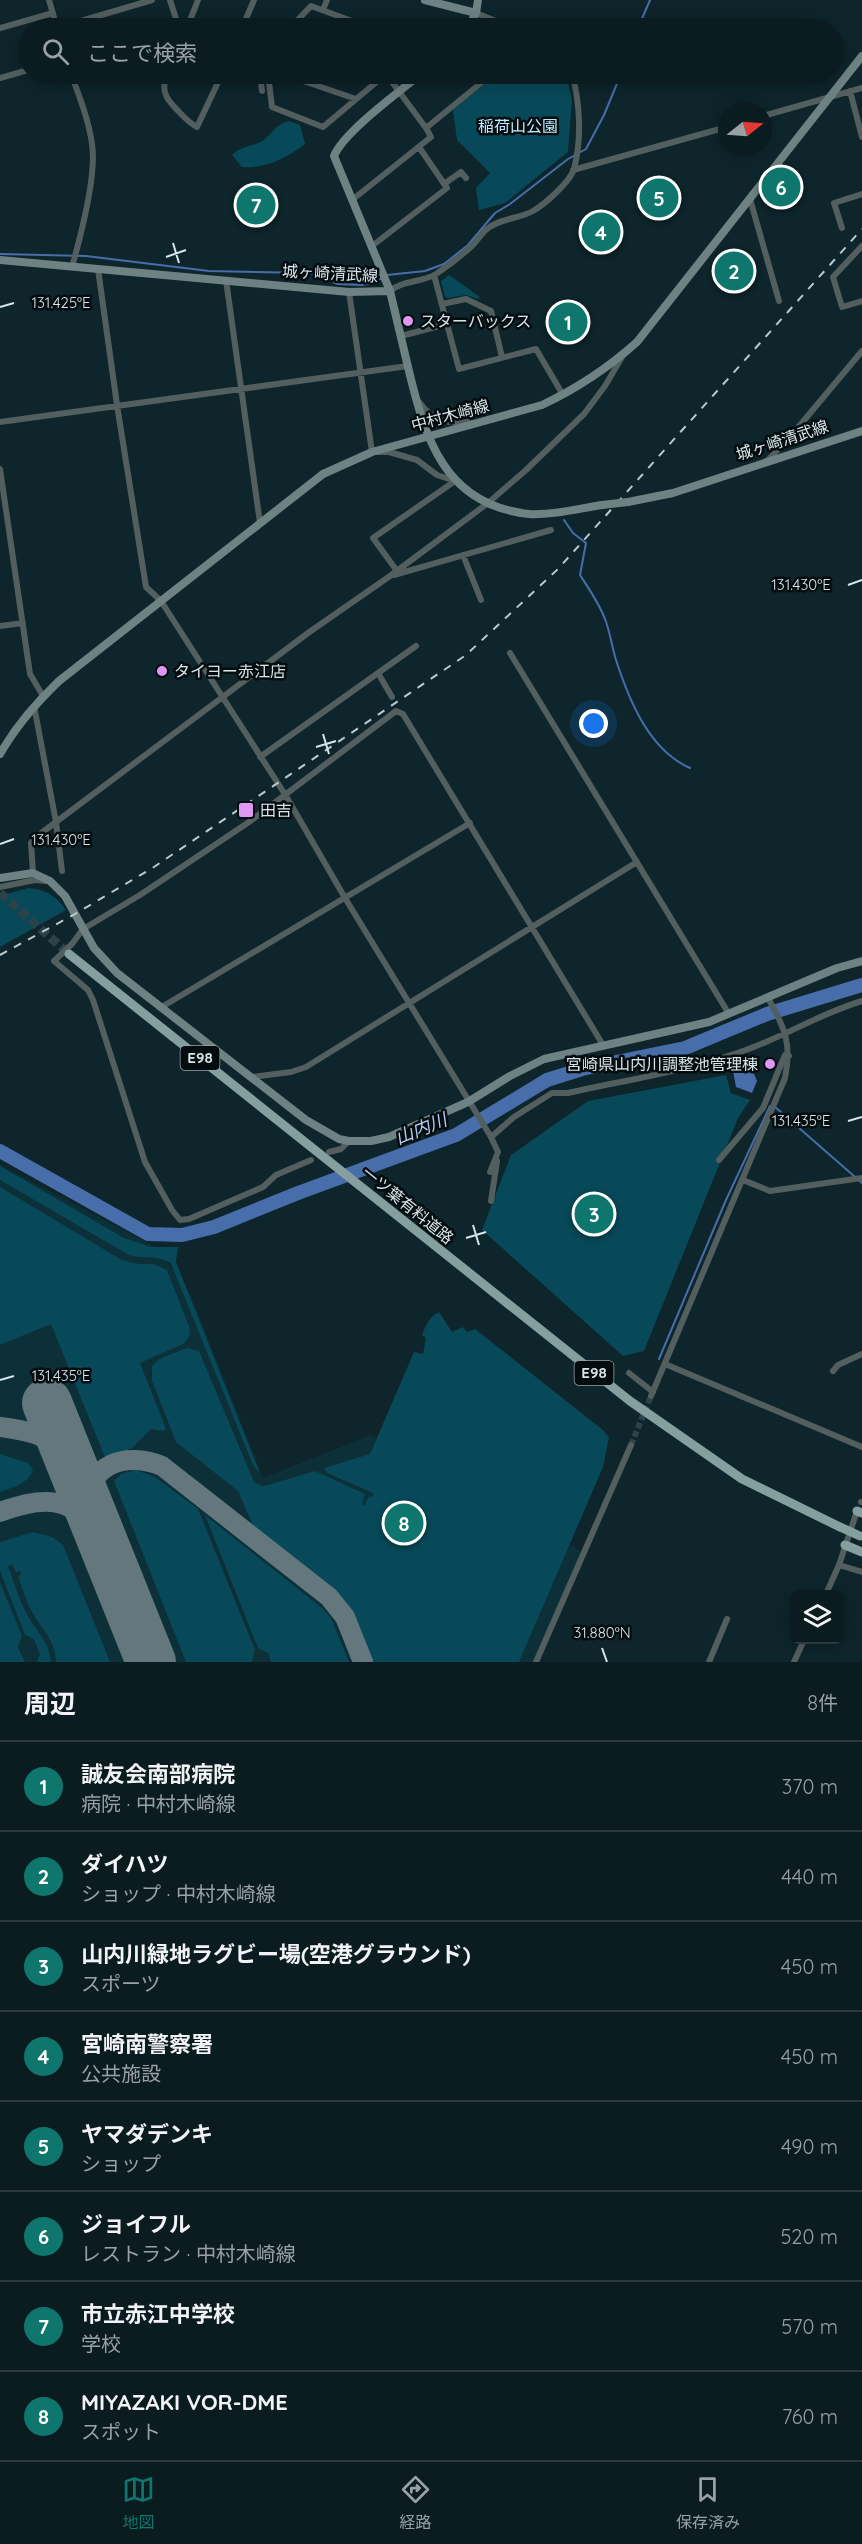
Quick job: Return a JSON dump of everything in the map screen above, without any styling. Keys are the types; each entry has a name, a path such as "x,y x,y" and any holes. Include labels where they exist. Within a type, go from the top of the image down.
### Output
{"main road":[{"path":"425,0 476,13"},
{"path":"473,18 478,0"},
{"name":"中村木崎線","path":"844,79 862,56"},
{"path":"390,291 336,167 334,156 348,136 409,84"},
{"name":"中村木崎線","path":"0,754 34,705 43,696 323,474 372,452 542,405 563,395 623,355 637,342 840,84"},
{"name":"城ヶ崎清武線","path":"0,261 73,264 98,269 349,292 390,291 427,437 439,462 470,494 509,511 532,515 628,502 673,493 862,431"},
{"path":"0,878 33,873 50,881 65,896 94,948 117,973 160,1009 306,1120 349,1142 389,1137 471,1106 528,1066 562,1054 685,1028 770,1001 837,969 862,961"},
{"name":"一ツ葉有料道路","path":"69,954 330,1157 366,1191 630,1401 742,1479 861,1537"},
{"path":"845,1545 862,1552"}],"street":[{"path":"49,0 53,18"},
{"path":"91,18 152,0"},
{"path":"170,0 176,18"},
{"path":"191,18 198,0"},
{"path":"246,18 254,0"},
{"path":"323,10 327,0"},
{"path":"300,18 311,6 344,18"},
{"path":"476,13 488,18"},
{"path":"37,18 52,14"},
{"path":"0,28 18,23"},
{"path":"0,78 18,73"},
{"path":"73,264 93,157 89,131 74,84"},
{"path":"163,84 164,95 169,102 197,127 217,84"},
{"path":"261,84 262,91"},
{"path":"269,84 272,107 323,126 374,84"},
{"path":"312,84 356,99"},
{"path":"352,200 431,137 394,84"},
{"path":"426,128 480,84"},
{"path":"390,291 399,284 411,283 434,275 472,246 488,228 502,221 521,218 544,205 573,170 579,110 574,84"},
{"path":"772,113 862,88"},
{"path":"850,91 862,136"},
{"path":"573,170 718,130"},
{"path":"372,246 447,188 419,147"},
{"path":"444,184 461,172 466,178"},
{"path":"842,228 834,203 862,195"},
{"path":"750,199 779,301"},
{"path":"862,246 833,277 842,307 862,301"},
{"path":"98,269 146,587 161,601 286,796 345,898 489,1134 498,1152 491,1201"},
{"path":"434,275 459,369 536,349 563,395"},
{"path":"226,280 260,523"},
{"path":"349,292 372,452 389,453 417,460 437,475 455,481"},
{"path":"442,304 466,298 491,311 502,357"},
{"path":"401,336 447,324"},
{"path":"767,461 862,351"},
{"path":"33,873 31,843 308,633 397,571 488,503 584,414 605,386 623,355"},
{"path":"0,422 408,366"},
{"path":"415,395 423,408 439,420 454,424 484,422"},
{"path":"0,469 30,674 43,696"},
{"path":"397,571 373,538 455,481"},
{"path":"390,576 551,530"},
{"path":"463,555 481,600"},
{"path":"0,626 23,623"},
{"path":"260,757 416,646"},
{"path":"510,653 729,1014"},
{"path":"378,673 392,697"},
{"path":"34,705 56,822 62,871"},
{"path":"311,1160 276,1175 262,1187 189,1219 180,1220 145,1162 93,1000 87,990 54,961 72,944 83,929 150,889 286,796 400,711 603,1045"},
{"path":"160,1009 470,823"},
{"path":"252,1077 291,1072 306,1067 637,862"},
{"path":"0,887 35,880 50,881"},
{"path":"629,1373 652,1394 785,1078 789,1056 785,1030 770,1001"},
{"path":"489,1134 552,1093 568,1093 706,1062 744,1051 785,1030 862,1001"},
{"path":"719,1160 724,1157 762,1108 785,1055 789,1056"},
{"path":"330,1157 349,1142"},
{"path":"490,1172 498,1152"},
{"path":"743,1180 770,1191 862,1178"},
{"path":"833,1371 838,1365 862,1354"},
{"path":"665,1364 862,1448"},
{"path":"536,1662 631,1445"},
{"path":"828,1590 861,1507"},
{"path":"839,1566 862,1572"},
{"path":"709,1662 727,1619"},
{"path":"794,1662 802,1644"}],"shaded area":[{"path":"0,1165 156,1247 190,1293 263,1478 371,1435 585,1553 535,1662 0,1662"}],"green space":[{"name":"稲荷山公園","path":"485,84 568,84 572,99 568,152 505,203 479,210 476,188 490,173 457,140 453,110"},
{"path":"289,121 300,125 305,144 291,154 275,162 251,167 242,167 232,155 262,141 280,124"},
{"path":"449,275 480,297 478,299 466,295 445,297 441,281"},
{"path":"28,888 50,894 66,910 0,947 0,896"},
{"path":"726,1075 731,1093 750,1100 738,1118 644,1351 623,1356 482,1230 511,1155 588,1101"},
{"path":"0,1166 124,1238 151,1247 178,1247 176,1262 260,1473 253,1465 171,1264 161,1259 127,1254 0,1180"},
{"path":"0,1187 122,1260 138,1264 154,1264 167,1270 190,1329 189,1337 183,1344 140,1363 166,1429 164,1431 151,1429 132,1448 106,1460 51,1324 0,1345"},
{"path":"439,1312 452,1332 463,1327 467,1332 475,1329 603,1430 609,1438 603,1467 519,1662 370,1662 350,1613 338,1596 257,1531 238,1491 176,1442 152,1381 152,1366 159,1359 187,1348 199,1351 254,1482 262,1486 268,1485 315,1471 365,1494 362,1505 364,1506 369,1496 373,1497 373,1493 327,1473 324,1468 370,1454 414,1352 423,1354 426,1337 422,1336 426,1325"},
{"path":"0,1454 28,1463 33,1470 24,1482 0,1492"},
{"path":"136,1470 155,1477 198,1509 255,1650 252,1662 186,1662 114,1481 121,1474"},
{"path":"205,1515 322,1608 331,1618 349,1662 271,1662 268,1653 258,1648"},
{"path":"33,1532 52,1537 63,1545 110,1662 56,1662 51,1641 26,1599 18,1576 21,1575 20,1571 16,1572 12,1564 8,1566 22,1604 50,1654 51,1662 37,1662 40,1654 34,1639 25,1635 0,1571 0,1542"},
{"path":"0,1582 22,1636 18,1647 25,1662 0,1662"}],"water":[{"path":"755,1065 756,1067 752,1069 757,1081 752,1093 736,1087 733,1071"}],"waterway":[{"path":"642,18 650,0"},
{"path":"387,275 425,271 444,264 468,245 495,213 568,159 586,149 617,84"},
{"path":"0,254 86,256 209,271 310,273 338,284 361,285 375,283 382,278"},
{"path":"564,520 573,533 586,543 580,575 603,613 616,660 634,707 642,722 663,749 690,768"},
{"name":"山内川","path":"0,1151 148,1234 182,1235 214,1227 298,1193 456,1135 547,1080 582,1069 685,1048 767,1014 862,985"},
{"path":"659,1359 726,1200 770,1106"},
{"path":"775,1107 862,1183"}],"taxiway":[{"path":"0,1427 40,1436 55,1445 70,1462"},
{"path":"89,1509 94,1481 110,1465 135,1460 162,1466 329,1597 345,1617 363,1662"},
{"path":"0,1512 30,1503 56,1503 68,1506 79,1513 101,1537"}],"runway":[{"path":"47,1403 151,1662"}],"tunnel":[{"path":"0,893 69,954"},
{"path":"631,1445 651,1396"}],"railway":[{"path":"0,955 154,867 466,655 558,569 862,229"}],"place":[{"name":"ジョイフル","path":"781,187"},
{"name":"ヤマダデンキ","path":"659,198"},
{"name":"市立赤江中学校","path":"256,205"},
{"name":"宮崎南警察署","path":"601,232"},
{"name":"ダイハツ","path":"734,271"},
{"name":"スターバックス","path":"408,321"},
{"name":"誠友会南部病院","path":"568,322"},
{"name":"タイヨー赤江店","path":"162,671"},
{"name":"田吉","path":"246,810"},
{"name":"宮崎県山内川調整池管理棟","path":"770,1064"},
{"name":"山内川緑地ラグビー場(空港グラウンド)","path":"594,1214"},
{"name":"MIYAZAKI VOR-DME","path":"404,1523"}]}
